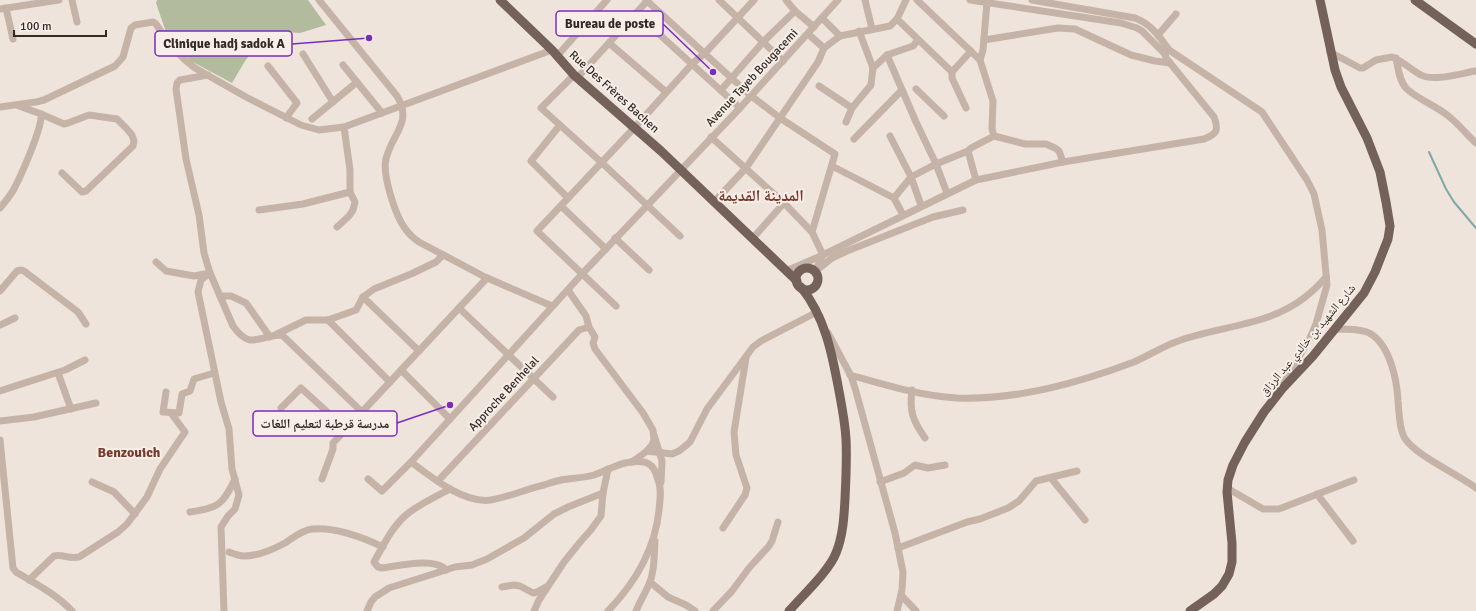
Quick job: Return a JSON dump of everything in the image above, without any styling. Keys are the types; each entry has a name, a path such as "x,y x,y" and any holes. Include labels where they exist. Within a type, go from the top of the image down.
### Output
{"main road":[{"name":"Rue Des Frères Bachen","path":"500,0 576,76 635,127 753,238 799,284 818,312"},
{"name":"شارع الشهيد بن خالدي عبد الرزاق","path":"1190,611 1214,594 1222,586 1229,574 1232,562 1232,543 1227,488 1233,465 1245,442 1264,412 1282,389 1313,356 1364,293 1375,272 1388,239 1390,226 1380,172 1374,153 1341,87 1335,70 1320,0"},
{"path":"1415,0 1476,44"},
{"path":"789,611 817,580 836,554 843,526 847,464 844,419 827,336 818,312 818,282 818,276 815,271 809,268 802,270 798,274 799,284 804,289 811,289 818,282"}],"street":[{"path":"13,39 3,9 59,0"},
{"path":"72,0 77,22"},
{"path":"319,0 397,96 402,105 404,115 401,126 385,160 385,169 389,189 404,227 411,236 419,242 443,255 487,278 552,306"},
{"path":"0,107 44,100 115,66 123,57 129,33 135,25 153,22 159,27 168,42 185,60 246,97 301,125 319,130 344,127 402,105 554,53 608,0"},
{"path":"680,236 541,108 609,43 647,0 750,96 834,154 832,166 812,232"},
{"path":"718,0 783,60"},
{"path":"616,306 537,231 635,127 692,63 704,53 754,0"},
{"path":"786,0 814,27"},
{"name":"Avenue Tayeb Bougacemi","path":"368,479 382,490 411,462 552,306 740,108 838,0"},
{"path":"865,0 872,29"},
{"path":"714,202 746,168 818,62 824,48 840,36 890,26 897,18 906,0"},
{"path":"917,0 980,60 993,101 992,129 994,136"},
{"path":"970,0 1129,26 1142,31 1167,52 1256,107 1267,119 1307,180 1314,194 1322,230 1326,278 1324,298 1316,324 1282,389"},
{"path":"786,271 976,180 1063,162 1204,138 1212,136 1216,131 1217,125 1214,117 1170,64 1166,58 1167,52 1158,35 1146,23 1135,18 1032,0"},
{"path":"980,60 983,50 987,2"},
{"path":"721,90 763,42 795,10"},
{"path":"636,13 740,108"},
{"path":"1158,35 1176,14"},
{"path":"822,18 840,36"},
{"path":"897,18 952,72"},
{"path":"984,40 1058,28 1075,29 1131,55 1170,64"},
{"path":"846,122 852,108 870,85 873,68 860,31"},
{"path":"808,34 824,48"},
{"path":"873,68 887,55 913,46 918,40"},
{"path":"609,43 666,92"},
{"path":"966,108 952,78 952,72 971,51"},
{"path":"1330,52 1360,68 1385,58 1396,58 1423,76 1429,78 1476,71"},
{"path":"303,54 332,102"},
{"path":"887,55 936,164 947,193"},
{"path":"1396,58 1398,70 1405,87 1447,115 1476,143"},
{"path":"344,65 382,113"},
{"path":"268,66 297,103 286,118"},
{"path":"208,75 180,80 177,83 176,89 186,159 199,215 204,253 210,273 233,326 246,340 255,340 282,335 362,412"},
{"path":"312,119 358,82"},
{"path":"819,86 852,108"},
{"path":"916,89 944,116"},
{"path":"854,140 902,90"},
{"path":"16,105 64,124 89,115 117,119 132,135 134,141 133,146 86,191 82,192 62,173"},
{"path":"0,208 16,186 36,137 42,118 41,114"},
{"path":"560,126 531,161 568,198"},
{"path":"337,227 349,216 353,210 355,202 350,192 350,170 344,127"},
{"path":"712,136 812,232 822,255 815,271"},
{"path":"890,136 911,178 921,206"},
{"path":"894,198 911,178 936,164 968,150 994,136 1025,144 1046,144 1055,148 1059,152 1063,162"},
{"path":"968,150 976,180"},
{"path":"832,166 894,198 903,215"},
{"path":"260,210 303,204 350,192"},
{"path":"753,238 784,204"},
{"path":"561,206 606,249"},
{"path":"815,271 832,258 847,251 933,217 963,210"},
{"path":"615,238 649,270"},
{"path":"271,336 306,320 328,320 356,310 363,297 374,289 436,262 443,255"},
{"path":"156,262 166,271 194,276 210,273"},
{"path":"0,291 17,271 24,271 78,312 86,324"},
{"path":"210,273 201,280 198,292 214,373 228,429 232,469 239,495 235,509 228,516 221,527 224,611"},
{"path":"322,479 333,449 333,443 487,278"},
{"path":"850,375 877,383 936,396 957,398 979,398 1048,389 1135,361 1181,340 1229,328 1282,311 1305,298 1326,278"},
{"path":"568,290 586,316 589,327 595,337 593,343 595,349 643,413 653,430 662,462 661,496 655,535 653,569 650,582 636,611"},
{"path":"220,296 231,296 246,304 271,336"},
{"path":"363,297 419,351"},
{"path":"459,308 553,397"},
{"path":"648,451 672,454 679,452 690,442 707,409 753,347 761,341 818,312 855,388 898,548 903,572 901,595 897,611"},
{"path":"0,325 15,318"},
{"path":"328,320 390,382"},
{"name":"Approche Benhelal","path":"438,481 579,330 589,327"},
{"path":"1335,329 1357,330 1371,334 1381,344 1392,367 1398,392 1404,438 1418,452 1466,480 1476,488"},
{"path":"723,528 745,495 747,488 736,454 734,432 746,357"},
{"path":"0,391 58,372 85,360"},
{"path":"401,370 450,419"},
{"path":"58,372 71,408"},
{"path":"166,392 163,412 180,414 182,394 190,391 194,379 214,373"},
{"path":"282,408 302,388 346,429"},
{"path":"912,390 910,410 916,426 925,438"},
{"path":"0,422 34,417 96,403"},
{"path":"29,580 54,556 58,555 67,558 79,557 118,532 127,524 147,497 160,469 185,432 171,413"},
{"path":"631,462 648,451 654,440 653,430"},
{"path":"0,440 13,568 16,572 57,597 72,611"},
{"path":"411,462 450,489 478,500 489,500 503,498 560,480 595,475 625,462 644,462 655,470 661,496"},
{"path":"880,482 904,473 915,465 928,468 945,465"},
{"path":"534,611 548,586 568,556 597,523 601,516 603,493 608,469"},
{"path":"898,548 1015,505 1036,481 1077,471"},
{"path":"1051,478 1085,520"},
{"path":"190,512 212,508 220,504 235,479"},
{"path":"1227,488 1263,509 1279,509 1354,480"},
{"path":"92,482 114,492 135,514"},
{"path":"446,570 441,565 436,564 378,567 374,562 383,546 405,516 415,508 450,489"},
{"path":"367,611 375,597 389,588 446,570 472,565 487,559 524,538 554,514 603,493"},
{"path":"1317,494 1353,541"},
{"path":"713,611 769,546 778,522"},
{"path":"229,552 244,556 263,552 283,544 311,529 333,530 383,546"},
{"path":"608,611 630,585 646,556 655,535"},
{"path":"650,582 668,597 695,611"},
{"path":"502,587 514,585 520,586 533,593 548,586"},
{"path":"901,595 916,611"}],"green space":[{"path":"157,0 308,0 326,25 300,33 285,32 259,43 245,61 232,83 191,61 166,32 156,3"}],"waterway":[{"path":"1429,152 1446,189 1454,202 1476,228"}],"place":[{"name":"Clinique hadj sadok A","path":"369,38"},
{"name":"Bureau de poste","path":"713,72"},
{"name":"مدرسة قرطبة لتعليم اللغات","path":"450,405"}],"district":[{"name":"المدينة القديمة","path":"761,196"},
{"name":"Benzouich","path":"129,452"}]}
